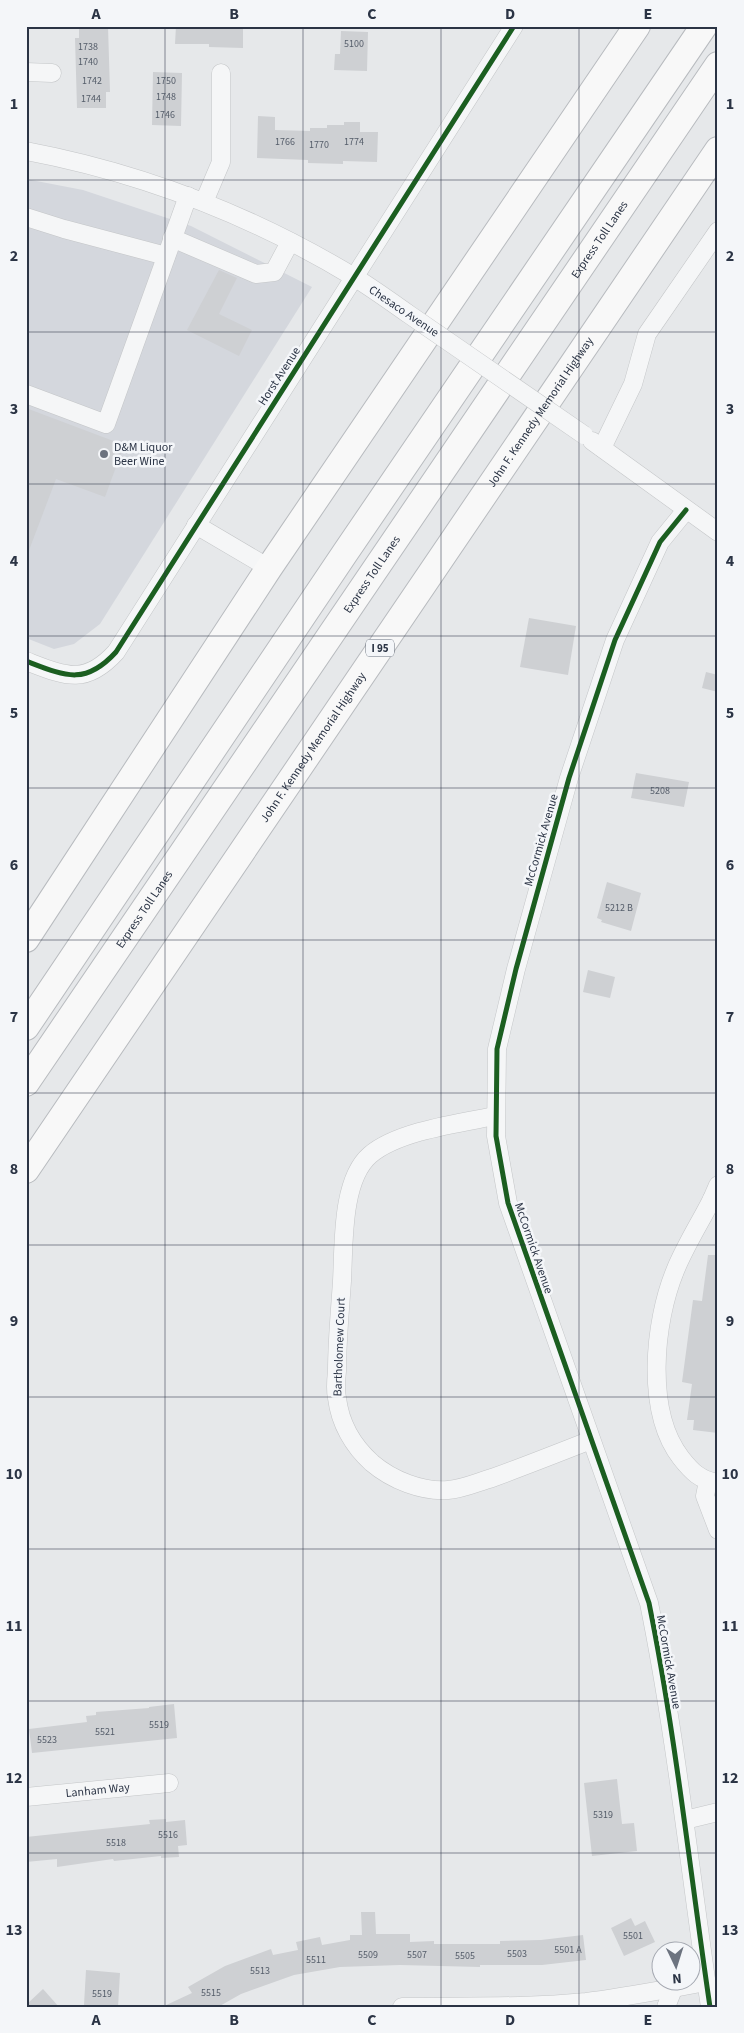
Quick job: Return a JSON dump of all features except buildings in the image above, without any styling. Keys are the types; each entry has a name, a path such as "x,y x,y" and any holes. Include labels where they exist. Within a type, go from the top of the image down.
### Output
{"highway":[{"path":"26,939 269,568 637,26"},
{"path":"26,1027 345,553 704,26"},
{"name":"Express Toll Lanes","path":"26,1083 718,65"},
{"name":"John F. Kennedy Memorial Highway","path":"26,1170 718,150"}],"street":[{"name":"Horst Avenue","path":"26,661 62,674 74,675 94,671 105,664 129,633 196,524 514,26"},
{"path":"26,72 52,73"},
{"path":"26,394 106,424 172,238 222,162 221,73"},
{"name":"Chesaco Avenue","path":"26,151 100,168 196,199 290,242 354,277 584,435 718,532"},
{"path":"26,216 64,229 166,256"},
{"path":"602,448 633,384 647,334 718,231"},
{"path":"172,238 256,274 274,272 290,242"},
{"name":"McCormick Avenue","path":"686,510 660,542 614,640 569,778 516,969 497,1049 496,1136 508,1203 649,1603 659,1653 685,1820 710,2007"},
{"path":"196,524 269,568"},
{"name":"Bartholomew Court","path":"496,1116 442,1127 389,1143 369,1156 355,1177 345,1221 336,1396 340,1415 349,1435 365,1456 382,1471 405,1483 426,1488 449,1490 477,1483 591,1440"},
{"path":"716,1195 675,1270 666,1298 658,1340 657,1372 658,1396 668,1438 694,1475 713,1482 705,1496 718,1530"},
{"name":"Lanham Way","path":"26,1797 169,1783"},
{"path":"685,1820 718,1812"},
{"path":"702,1983 706,1982"},
{"path":"402,2007 528,2006 576,2003 663,1990"},
{"path":"666,2007 673,1990"}],"shaded area":[{"path":"26,179 83,190 191,226 312,287 100,624 74,644 54,649 26,638"}],"cycle path":[{"path":"26,661 52,671 74,675 94,670 105,663 116,652 514,26"},
{"path":"686,510 660,542 615,640 569,778 516,969 497,1049 496,1136 508,1203 649,1603 675,1754 710,2007"}],"place":[{"name":"D&M Liquor Beer Wine","path":"104,454"}]}
